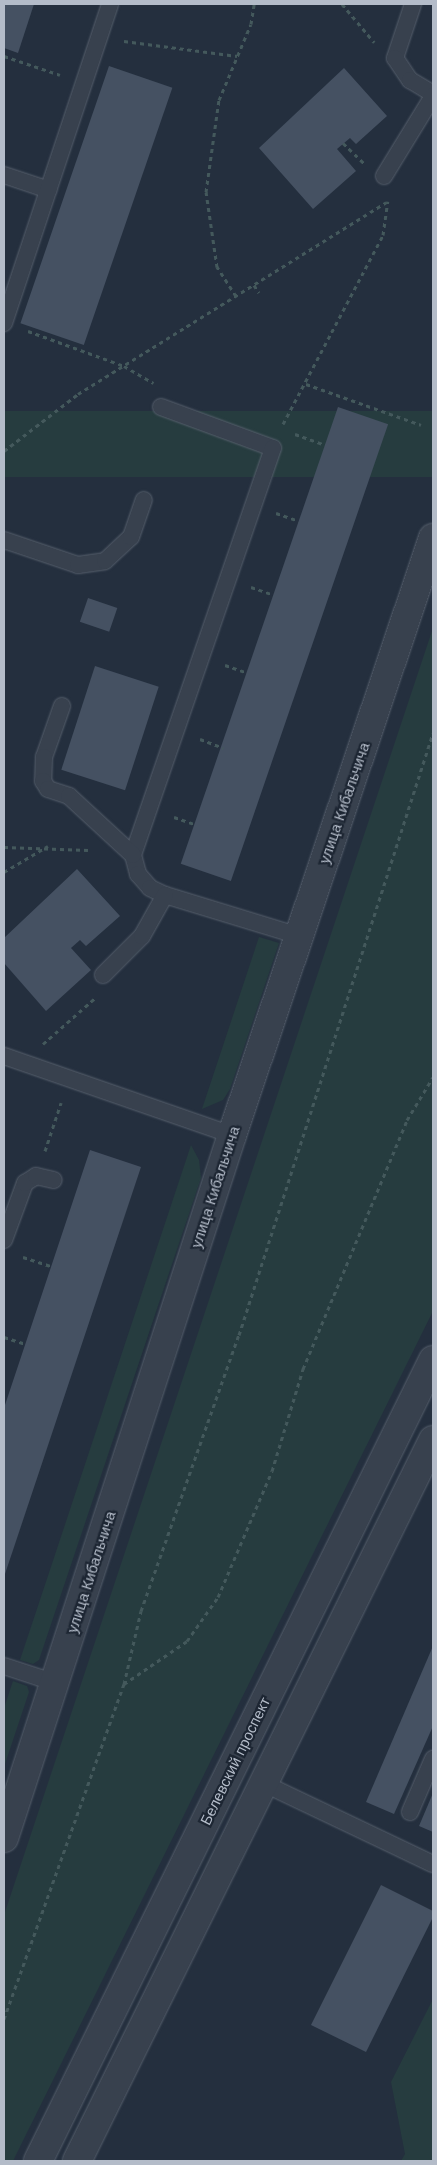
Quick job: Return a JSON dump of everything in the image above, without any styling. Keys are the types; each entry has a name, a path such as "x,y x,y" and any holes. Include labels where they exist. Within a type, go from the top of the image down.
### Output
{"street":[{"name":"улица Кибальчича","path":"4,1838 56,1683 232,1135 433,538"},
{"name":"Белевский проспект","path":"38,2161 433,1360"},
{"path":"77,2161 433,1440"}],"lane":[{"path":"4,322 110,4"},
{"path":"384,176 433,95 410,80 395,58 413,4"},
{"path":"4,175 49,190"},
{"path":"133,855 273,448 161,407"},
{"path":"4,540 78,566 104,561 131,537 144,500"},
{"path":"62,706 44,757 43,781 48,789 69,796 133,855 138,874 150,888 165,895 299,936"},
{"path":"103,975 142,936 165,895"},
{"path":"4,1056 232,1135"},
{"path":"4,1240 18,1196 25,1183 36,1176 54,1180"},
{"path":"4,1666 56,1683"},
{"path":"410,1812 433,1759"},
{"path":"263,1783 433,1864"}],"path":[{"path":"236,296 217,266 206,192 219,100 251,24 254,4"},
{"path":"342,4 364,32 395,58"},
{"path":"99,38 237,56"},
{"path":"4,56 84,83"},
{"path":"343,143 356,158"},
{"path":"325,445 280,429 306,384 382,235 388,200 384,176"},
{"path":"4,452 78,394 388,200"},
{"path":"254,284 259,293"},
{"path":"4,322 124,366 156,385 161,407"},
{"path":"306,384 421,425"},
{"path":"4,2019 124,1684 141,1612 239,1336 433,733"},
{"path":"4,872 48,845"},
{"path":"4,847 48,845 133,855"},
{"path":"22,1062 100,993 103,975"},
{"path":"36,1176 69,1078"},
{"path":"124,1684 187,1641 218,1597 272,1470 307,1360 407,1120 433,1078"},
{"path":"13,1254 51,1266"},
{"path":"4,1337 25,1344"}],"green space":[{"path":"4,411 433,411 433,477 4,477"},
{"path":"433,628 433,1311 13,2161 4,2161 4,1915"},
{"path":"259,937 279,943 230,1089 223,1100 202,1109"},
{"path":"191,1145 199,1160 201,1178 39,1660 33,1664 20,1660"},
{"path":"13,1681 27,1686 29,1692 4,1767 4,1708"},
{"path":"433,1999 433,2161 401,2161 405,2154 391,2082"}],"building":[{"path":"4,4 34,4 18,53 4,48"},
{"path":"109,66 172,88 84,345 20,323"},
{"path":"344,68 387,116 356,144 350,138 337,149 356,171 313,209 259,148"},
{"path":"338,407 388,424 231,881 181,864"},
{"path":"88,598 117,608 109,632 80,622"},
{"path":"95,666 159,687 125,790 61,770"},
{"path":"77,869 120,916 86,946 80,940 71,948 91,970 46,1011 4,963 4,938"},
{"path":"90,1150 141,1167 4,1577 4,1408"},
{"path":"433,1646 433,1726 394,1814 366,1802"},
{"path":"433,1793 433,1832 419,1826"},
{"path":"381,1885 433,1911 433,1917 366,2052 311,2025"}]}
